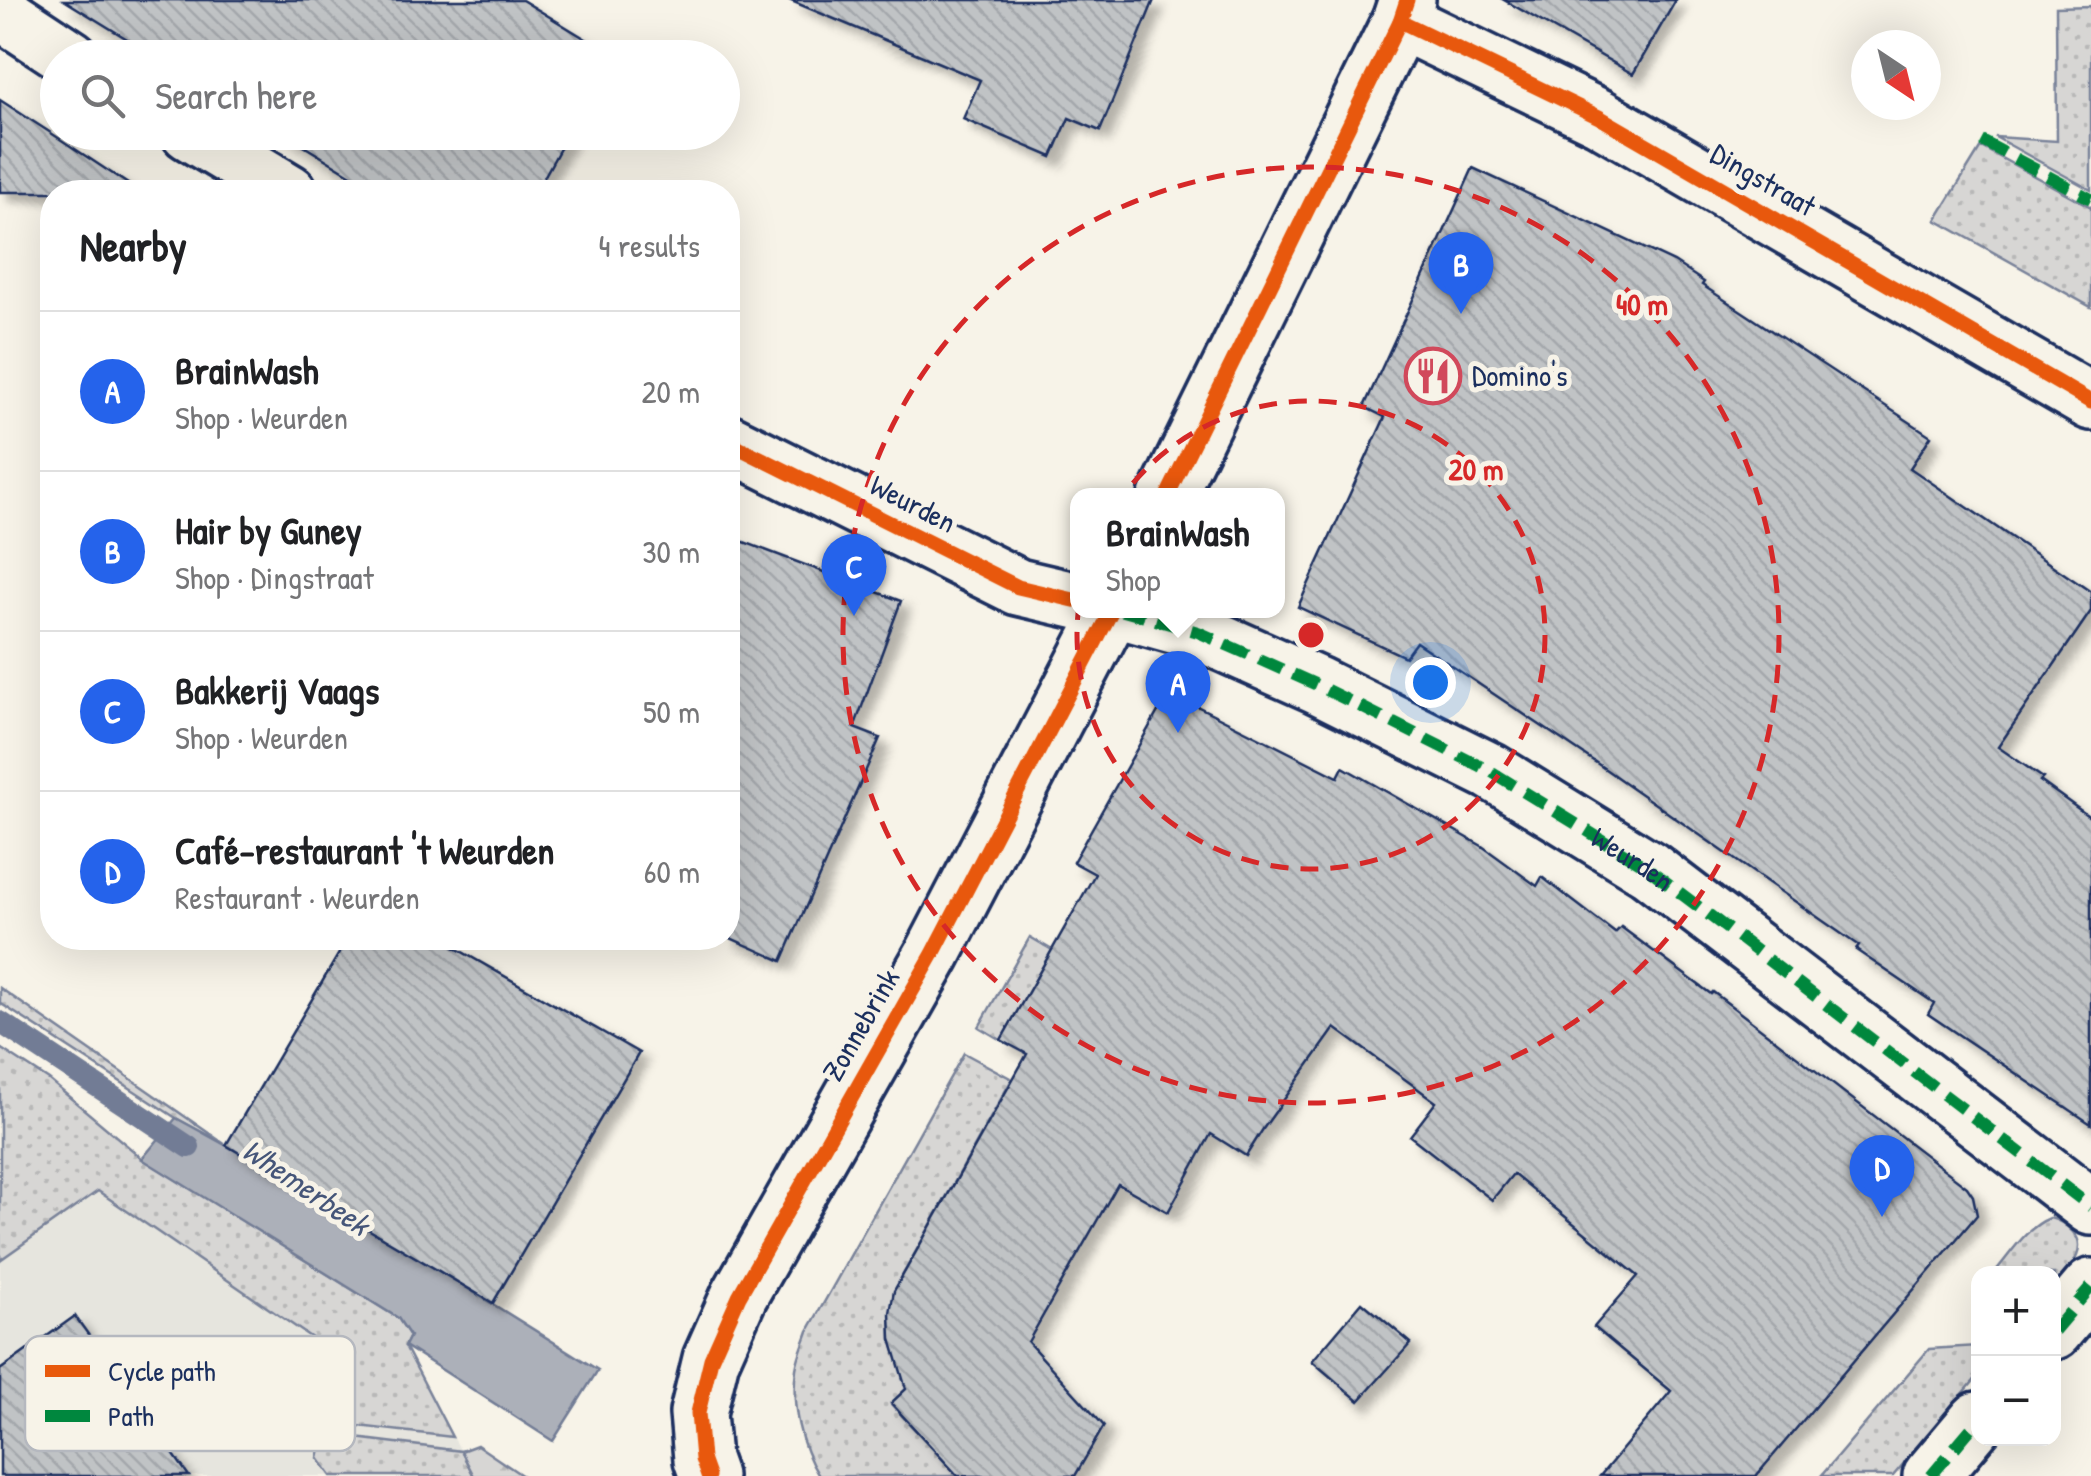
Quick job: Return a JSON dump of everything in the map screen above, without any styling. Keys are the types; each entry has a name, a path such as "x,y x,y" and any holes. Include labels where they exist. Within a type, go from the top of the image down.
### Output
{"street":[{"path":"0,11 44,40"},
{"name":"Dingstraat","path":"1170,488 1404,11 1599,117 2091,402"},
{"path":"219,150 268,180"},
{"name":"Weurden","path":"740,448 1018,587 1070,599"},
{"name":"Zonnebrink","path":"708,1476 702,1459 698,1412 710,1359 739,1296 932,954 1108,618"},
{"name":"Weurden","path":"1148,618 1198,632 1317,685 1492,772 1649,869 2091,1206"},
{"path":"2061,1323 2091,1287"},
{"path":"1931,1476 1971,1428"}],"shaded area":[{"path":"176,1118 336,1209 598,1370 553,1441 405,1346 410,1336 398,1318 142,1159"},
{"path":"127,1170 405,1346 474,1476 0,1476 0,1260"}],"green space":[{"path":"2091,6 2091,190 1995,137 2057,141 2056,7"},
{"path":"1981,147 2091,207 2091,307 1936,220"},
{"path":"1030,937 1052,950 1001,1040 979,1027"},
{"path":"0,988 226,1145 176,1118 0,1003"},
{"path":"0,1048 49,1080 143,1159 398,1318 410,1336 405,1346 452,1437 355,1426 355,1336 309,1336 98,1191 0,1260"},
{"path":"964,1053 1012,1079 901,1278 891,1311 891,1339 898,1360 913,1383 891,1404 958,1476 819,1476 802,1438 796,1411 795,1383 801,1350 808,1331"},
{"path":"2050,1218 2059,1221 2077,1238 2078,1253 2061,1278 2061,1266 2000,1266 2026,1235"},
{"path":"1971,1346 1971,1384 1893,1476 1821,1476 1929,1349"},
{"path":"355,1438 461,1451 474,1476 331,1476 318,1458 319,1451 355,1451"},
{"path":"477,1445 523,1476 474,1476 461,1451"}],"building":[{"path":"64,0 522,0 587,40 129,40"},
{"path":"789,0 1154,0 1100,131 1069,118 1052,157 963,119 980,80"},
{"path":"1504,0 1676,0 1633,74"},
{"path":"0,100 40,126 40,150 77,150 122,180 40,180 40,192 0,192"},
{"path":"310,150 559,150 543,180 359,180"},
{"path":"1473,168 1674,262 1704,282 1702,285 1931,436 1910,468 2091,592 2091,611 1998,747 2091,818 2091,1124 1928,1014 1934,1003 1856,950 1859,946 1416,642 1405,657 1298,607 1385,417 1364,407"},
{"path":"740,541 901,601 854,728 880,738 782,961 740,942"},
{"path":"1169,692 1338,777 1343,767 1482,846 1537,886 1542,877 1615,933 1621,927 1713,992 1967,1187 1977,1215 1756,1476 1600,1476 1671,1391 1594,1327 1638,1276 1513,1174 1492,1200 1410,1136 1436,1102 1335,1028 1246,1156 1211,1134 1168,1212 1118,1184 1028,1342 1104,1426 1075,1476 958,1476 891,1403 906,1389 891,1339 894,1291 1027,1054 1001,1040 1095,874 1073,862"},
{"path":"341,950 459,950 639,1053 493,1303 226,1145"},
{"path":"1362,1302 1411,1343 1359,1401 1312,1361"},
{"path":"75,1316 89,1336 47,1336"},
{"path":"25,1352 25,1451 171,1451 189,1476 0,1476 0,1370"}],"waterway":[{"name":"Whemerbeek","path":"0,1022 189,1147"}],"marked path":[{"path":"1982,141 2091,199"},
{"path":"1148,618 1198,632 1317,685 1492,772 1649,869 2091,1207"},
{"path":"2061,1323 2091,1287"},
{"path":"1931,1476 1971,1428"}],"cycle path":[{"path":"1171,488 1407,0"},
{"path":"1400,21 1599,117 2091,402"},
{"path":"740,448 1018,587 1070,599"},
{"path":"708,1476 702,1459 698,1413 711,1359 739,1296 933,954 1108,618"}],"place":[{"name":"Hair by Guney","path":"1461,314"},
{"name":"Domino's","path":"1433,376"},
{"name":"Bakkerij Vaags","path":"854,616"},
{"name":"BrainWash","path":"1178,733"},
{"name":"Café-restaurant 't Weurden","path":"1882,1217"}]}
